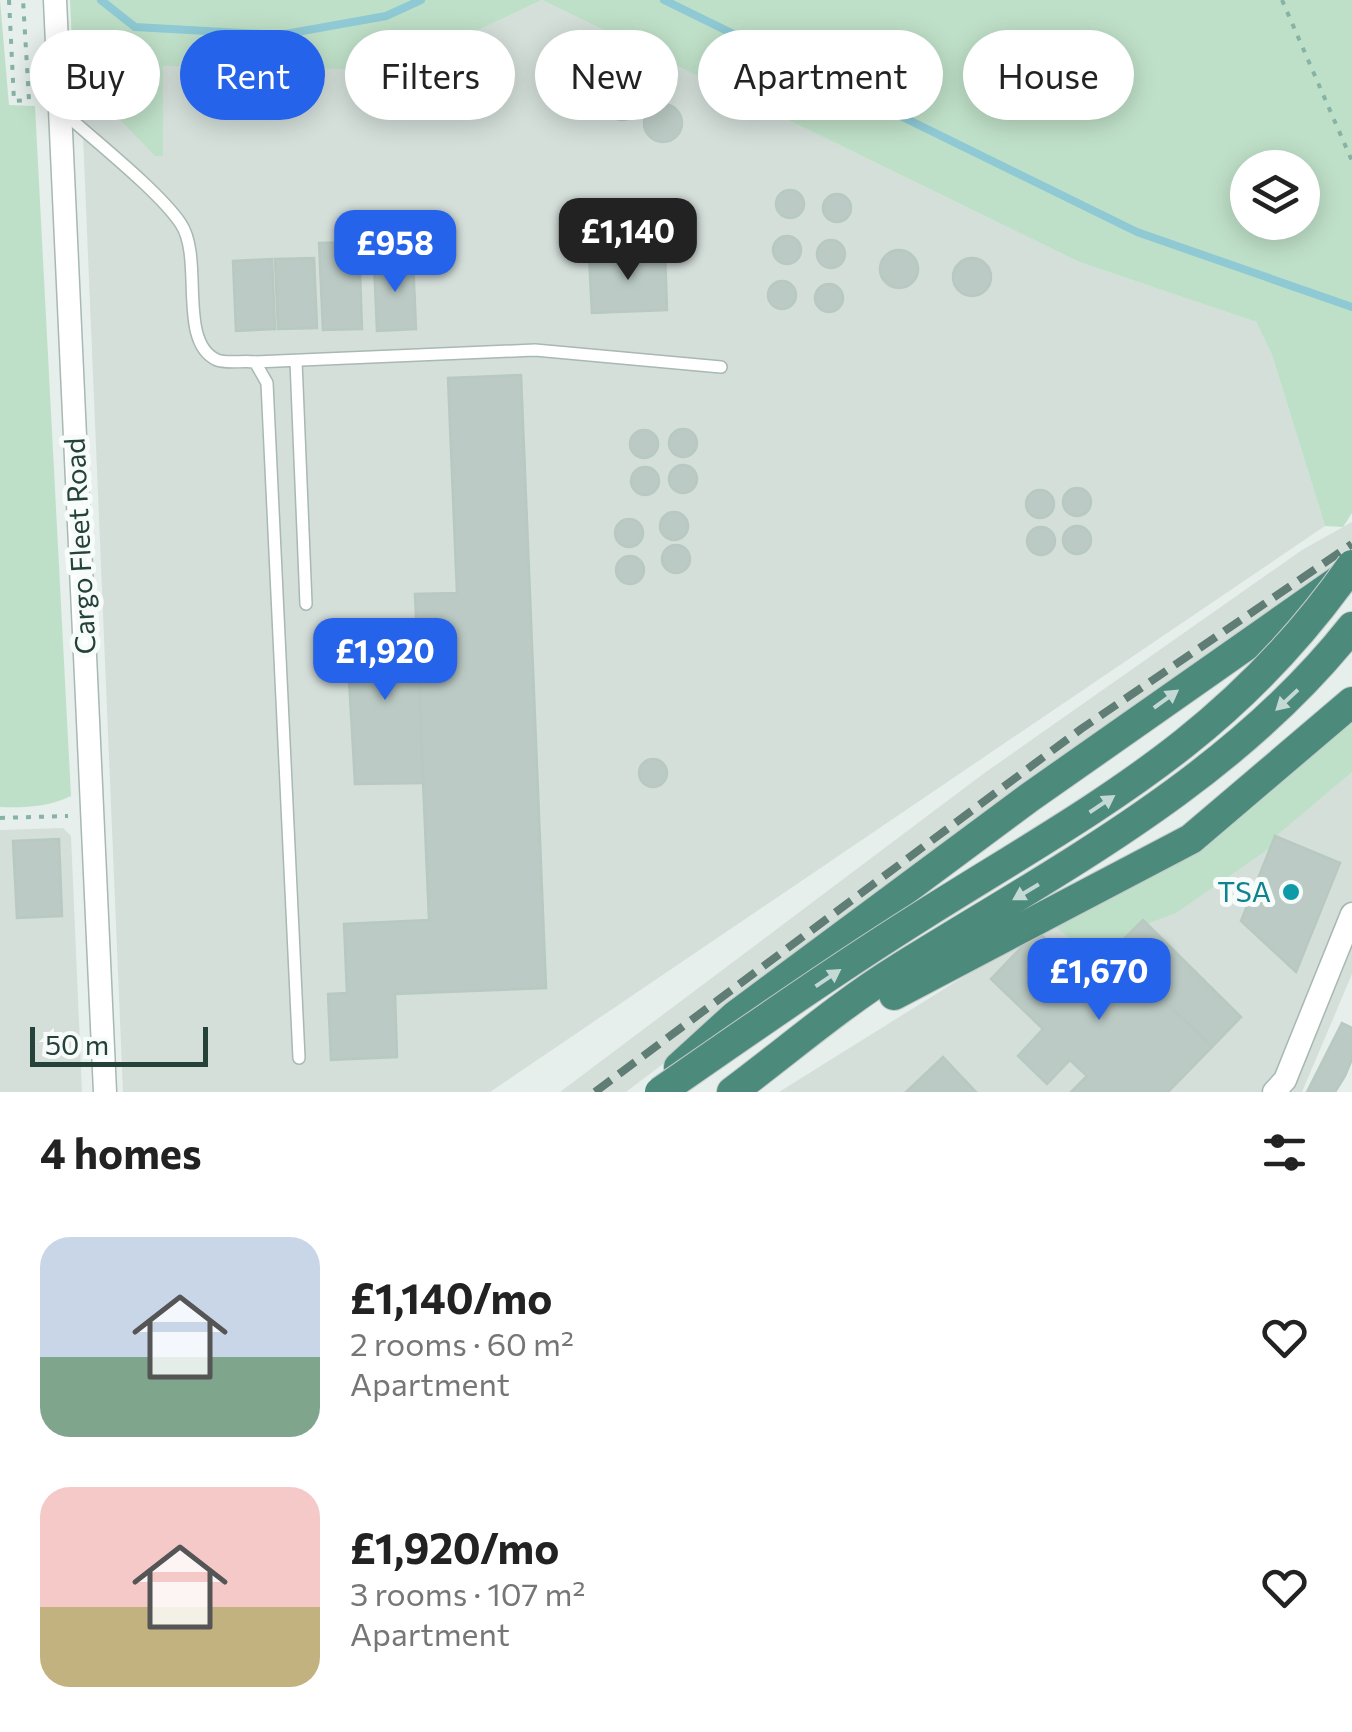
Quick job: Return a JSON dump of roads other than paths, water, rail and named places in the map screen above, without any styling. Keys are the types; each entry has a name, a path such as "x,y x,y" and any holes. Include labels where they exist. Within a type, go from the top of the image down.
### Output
{"highway":[{"path":"660,1092 926,913 1057,834 1166,761 1239,700 1307,629 1352,565"},
{"path":"651,1092 736,1016 1030,797 1324,589 1352,574"},
{"path":"741,1085 893,972 1165,802 1242,741 1316,672 1352,628"},
{"path":"741,1085 958,959 1191,839 1352,702"}],"street":[{"name":"Cargo Fleet Road","path":"54,0 56,30"},
{"name":"Cargo Fleet Road","path":"61,120 105,1092"},
{"path":"1274,1092 1285,1080 1352,914"}],"lane":[{"path":"72,120 180,222 194,275 194,330 203,349 219,361 535,350 721,367"},
{"path":"296,361 306,604"},
{"path":"255,362 266,383 299,1058"}],"waterway":[{"path":"101,0 135,27 280,35 386,16 421,0"},
{"path":"664,0 1137,232 1352,307"}],"railway":[{"path":"595,1092 1081,729 1352,544"}],"place":[{"name":"TSA","path":"1291,892"}]}
